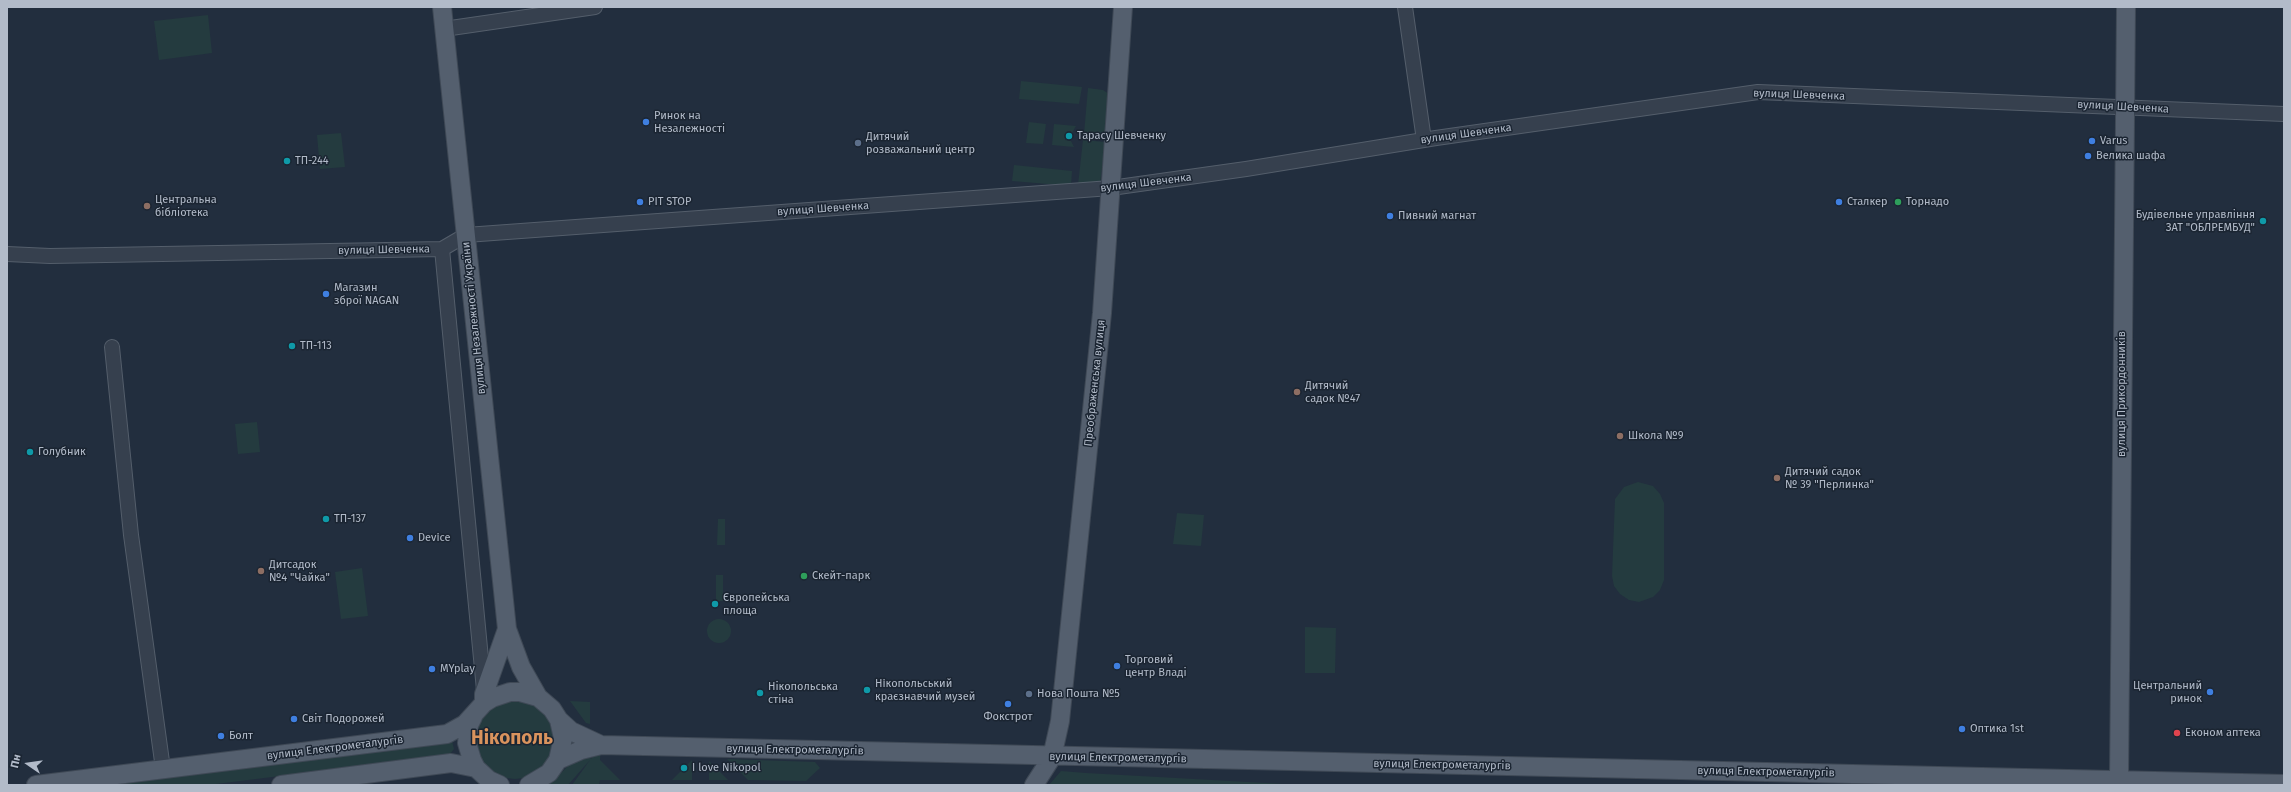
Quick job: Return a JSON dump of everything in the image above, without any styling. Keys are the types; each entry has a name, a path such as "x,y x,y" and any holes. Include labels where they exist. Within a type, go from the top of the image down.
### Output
{"main road":[{"name":"вулиця Незалежності України","path":"442,7 507,629"},
{"name":"Преображенська вулиця","path":"1052,757 1061,713 1102,313 1123,7"},
{"name":"вулиця Прикордонників","path":"2119,780 2126,7"},
{"path":"507,629 521,667 538,697"},
{"path":"489,780 470,756 467,743 468,730 480,705 507,629"},
{"name":"вулиця Електрометалургів","path":"36,785 442,735 453,732 480,705 496,696 510,692 520,692 538,697 552,709 558,720 571,732 601,745"},
{"path":"558,720 563,738 558,760"},
{"name":"вулиця Електрометалургів","path":"537,783 558,760 581,750 601,745 1052,757 2284,784"},
{"path":"1034,785 1052,757"},
{"path":"281,785 440,764 462,764 489,780"}],"street":[{"path":"444,29 595,7"},
{"path":"1405,7 1424,140"},
{"name":"вулиця Шевченка","path":"7,254 50,256 191,255 442,249 466,235 1111,188 1231,172 1424,140 1758,92 2284,114"},
{"path":"442,249 480,705"},
{"path":"112,347 131,535 163,769"}],"green space":[{"path":"208,15 212,53 159,60 154,21"},
{"path":"1021,81 1082,87 1079,104 1019,99"},
{"path":"1088,88 1103,90 1109,94 1105,136 1084,134"},
{"path":"1029,122 1046,124 1043,144 1026,143"},
{"path":"1054,124 1076,126 1072,133 1066,132 1065,140 1071,141 1074,147 1052,145"},
{"path":"341,133 345,167 320,169 317,135"},
{"path":"1083,140 1105,142 1100,185 1078,185"},
{"path":"1014,165 1072,171 1071,186 1012,181"},
{"path":"257,422 260,452 238,454 235,424"},
{"path":"1638,482 1653,486 1660,494 1664,503 1664,580 1660,590 1653,597 1639,602 1629,600 1620,594 1614,586 1612,576 1615,499 1624,487"},
{"path":"1177,513 1204,515 1201,546 1173,544"},
{"path":"718,519 725,519 725,545 717,545"},
{"path":"362,568 368,616 341,619 335,572"},
{"path":"716,575 723,575 723,601 716,601"},
{"path":"719,619 727,623 731,631 727,639 719,643 711,639 707,631 711,623"},
{"path":"1305,627 1336,628 1335,673 1305,673"},
{"path":"515,699 530,702 543,711 552,724 555,739 552,754 543,767 530,776 515,779 500,776 487,767 478,754 475,739 478,724 487,711 500,702"},
{"path":"570,701 590,702 590,724 586,723"},
{"path":"452,741 454,749 449,755 208,785 76,785"},
{"path":"601,745 600,760 620,780 600,780 599,785 572,785 590,760 568,785 549,785 572,762 590,754 591,759"},
{"path":"727,759 815,762 820,768 806,781 748,780"},
{"path":"692,760 692,780 672,780"},
{"path":"709,761 728,780 709,780"},
{"path":"1061,771 1086,773 1302,785 1049,785"}],"place":[{"name":"Ринок на Незалежності","path":"646,122"},
{"name":"Тарасу Шевченку","path":"1069,136"},
{"name":"Varus","path":"2092,141"},
{"name":"Дитячий розважальний центр","path":"858,143"},
{"name":"Велика шафа","path":"2088,156"},
{"name":"ТП-244","path":"287,161"},
{"name":"PIT STOP","path":"640,202"},
{"name":"Сталкер","path":"1839,202"},
{"name":"Торнадо","path":"1898,202"},
{"name":"Центральна бібліотека","path":"147,206"},
{"name":"Пивний магнат","path":"1390,216"},
{"name":"Будівельне управління ЗАТ \"ОБЛРЕМБУД\"","path":"2263,221"},
{"name":"Магазин зброї NAGAN","path":"326,294"},
{"name":"ТП-113","path":"292,346"},
{"name":"Дитячий садок №47","path":"1297,392"},
{"name":"Школа №9","path":"1620,436"},
{"name":"Голубник","path":"30,452"},
{"name":"Дитячий садок № 39 \"Перлинка\"","path":"1777,478"},
{"name":"ТП-137","path":"326,519"},
{"name":"Device","path":"410,538"},
{"name":"Дитсадок №4 \"Чайка\"","path":"261,571"},
{"name":"Скейт-парк","path":"804,576"},
{"name":"Європейська площа","path":"715,604"},
{"name":"Торговий центр Владі","path":"1117,666"},
{"name":"MYplay","path":"432,669"},
{"name":"Нiкопольський краєзнавчий музей","path":"867,690"},
{"name":"Центральний ринок","path":"2210,692"},
{"name":"Нікопольська стіна","path":"760,693"},
{"name":"Нова Пошта №5","path":"1029,694"},
{"name":"Фокстрот","path":"1008,704"},
{"name":"Світ Подорожей","path":"294,719"},
{"name":"Оптика 1st","path":"1962,729"},
{"name":"Економ аптека","path":"2177,733"},
{"name":"Болт","path":"221,736"},
{"name":"I love Nikopol","path":"684,768"}],"district":[{"name":"Нікополь","path":"512,739"}]}
